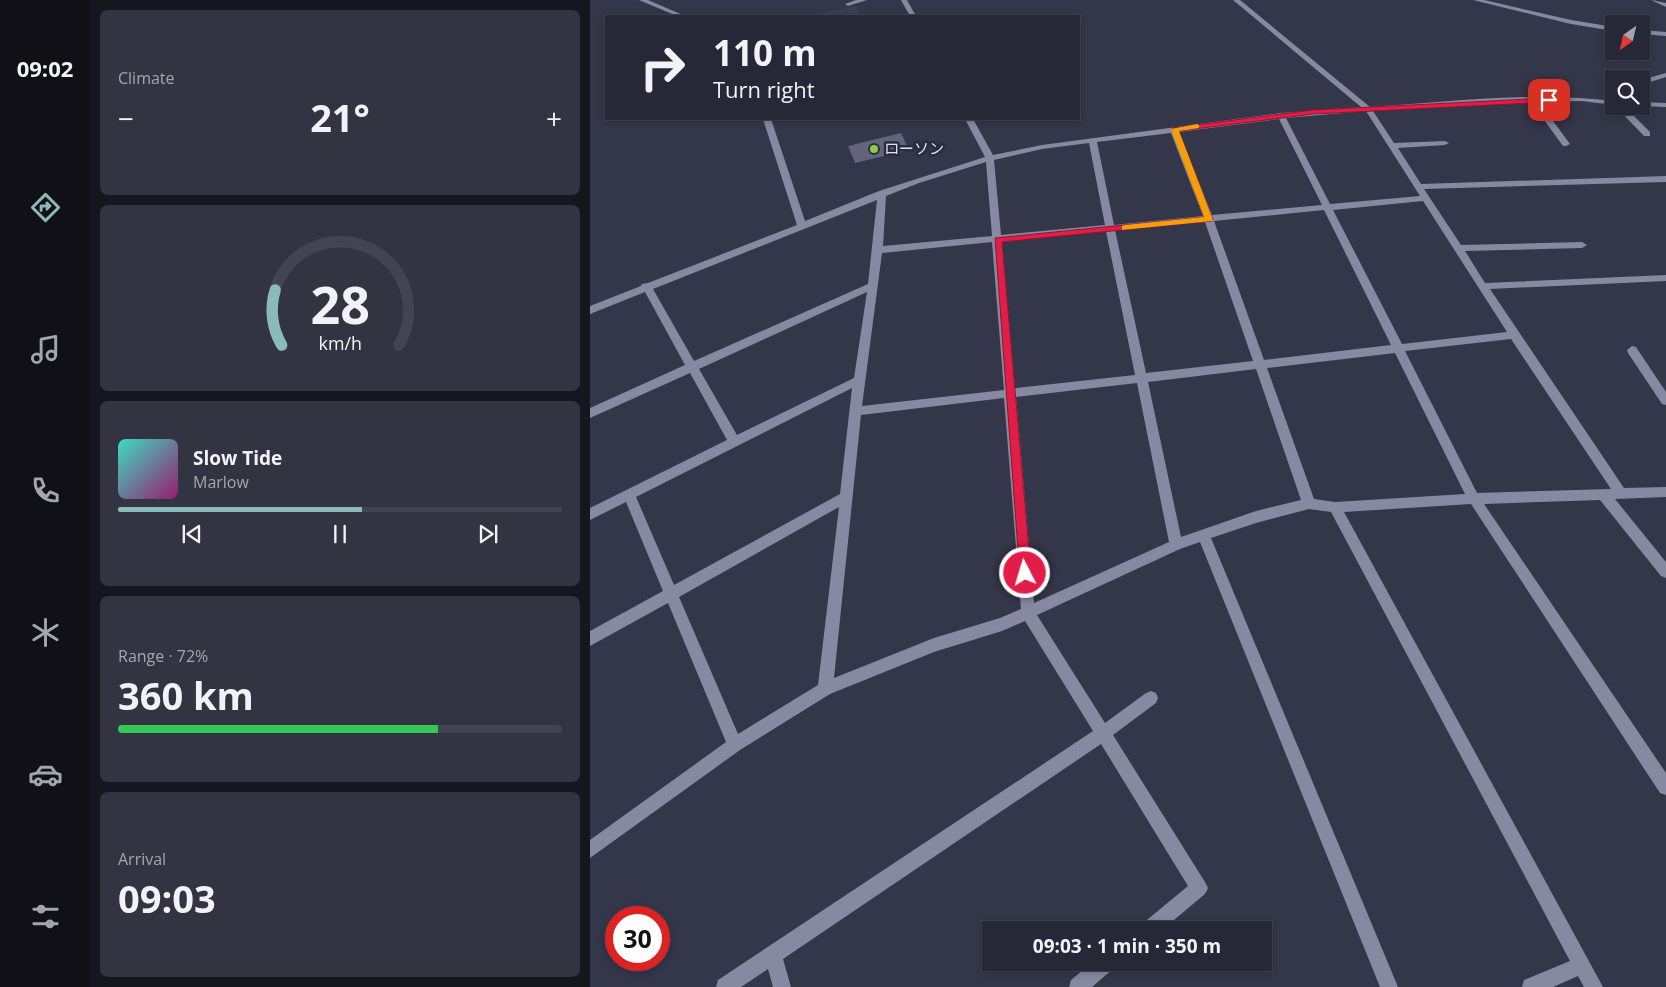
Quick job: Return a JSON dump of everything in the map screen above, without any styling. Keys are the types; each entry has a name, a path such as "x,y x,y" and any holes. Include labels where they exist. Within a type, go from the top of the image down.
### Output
{"street":[{"path":"642,0 680,15"},
{"path":"848,4 864,0"},
{"path":"904,0 912,15"},
{"path":"1236,0 1368,109 1394,146 1425,198 1514,335 1622,495"},
{"path":"1476,0 1571,22 1605,28"},
{"path":"1655,0 1666,5"},
{"path":"1650,33 1666,34"},
{"path":"1650,80 1666,75"},
{"path":"1533,100 1566,144"},
{"path":"590,310 882,193 990,158 1092,140 1281,115 1533,100 1582,100 1605,102"},
{"path":"1650,104 1666,105"},
{"path":"1281,115 1474,499 1666,787"},
{"path":"1628,115 1647,134"},
{"path":"767,120 802,225"},
{"path":"970,120 990,158 1028,612 1199,888 1159,921"},
{"path":"1174,129 1209,220 1309,504"},
{"path":"1092,140 1176,545"},
{"path":"1394,146 1445,143"},
{"path":"1420,187 1666,179"},
{"path":"825,689 859,380 878,250 882,193"},
{"path":"878,250 1425,198"},
{"path":"1459,248 1582,245"},
{"path":"1482,286 1666,278"},
{"path":"646,286 734,442"},
{"path":"590,413 872,286"},
{"path":"857,411 1260,366 1514,335"},
{"path":"1632,350 1666,401"},
{"path":"590,514 859,380"},
{"path":"590,850 735,745 825,689 934,645 1002,624 1176,545 1256,517 1309,504 1335,507 1474,499 1605,496 1666,492"},
{"path":"629,495 735,745"},
{"path":"1605,496 1666,572"},
{"path":"590,639 846,497"},
{"path":"1335,507 1594,987"},
{"path":"1204,536 1389,987"},
{"path":"725,987 1102,734 1151,698"},
{"path":"773,955 782,987"},
{"path":"1531,987 1582,965"},
{"path":"1078,987 1097,971"}],"shaded area":[{"path":"856,6 860,15 812,15"}],"building":[{"path":"901,133 909,150 855,163 848,146"}],"slow traffic":[{"path":"1125,228 1209,220 1174,129 1197,126"}],"place":[{"name":"ローソン","path":"874,149"}],"route":[{"path":"1025,573 1009,395 998,240 1209,220 1174,129 1313,112 1549,100"}]}
